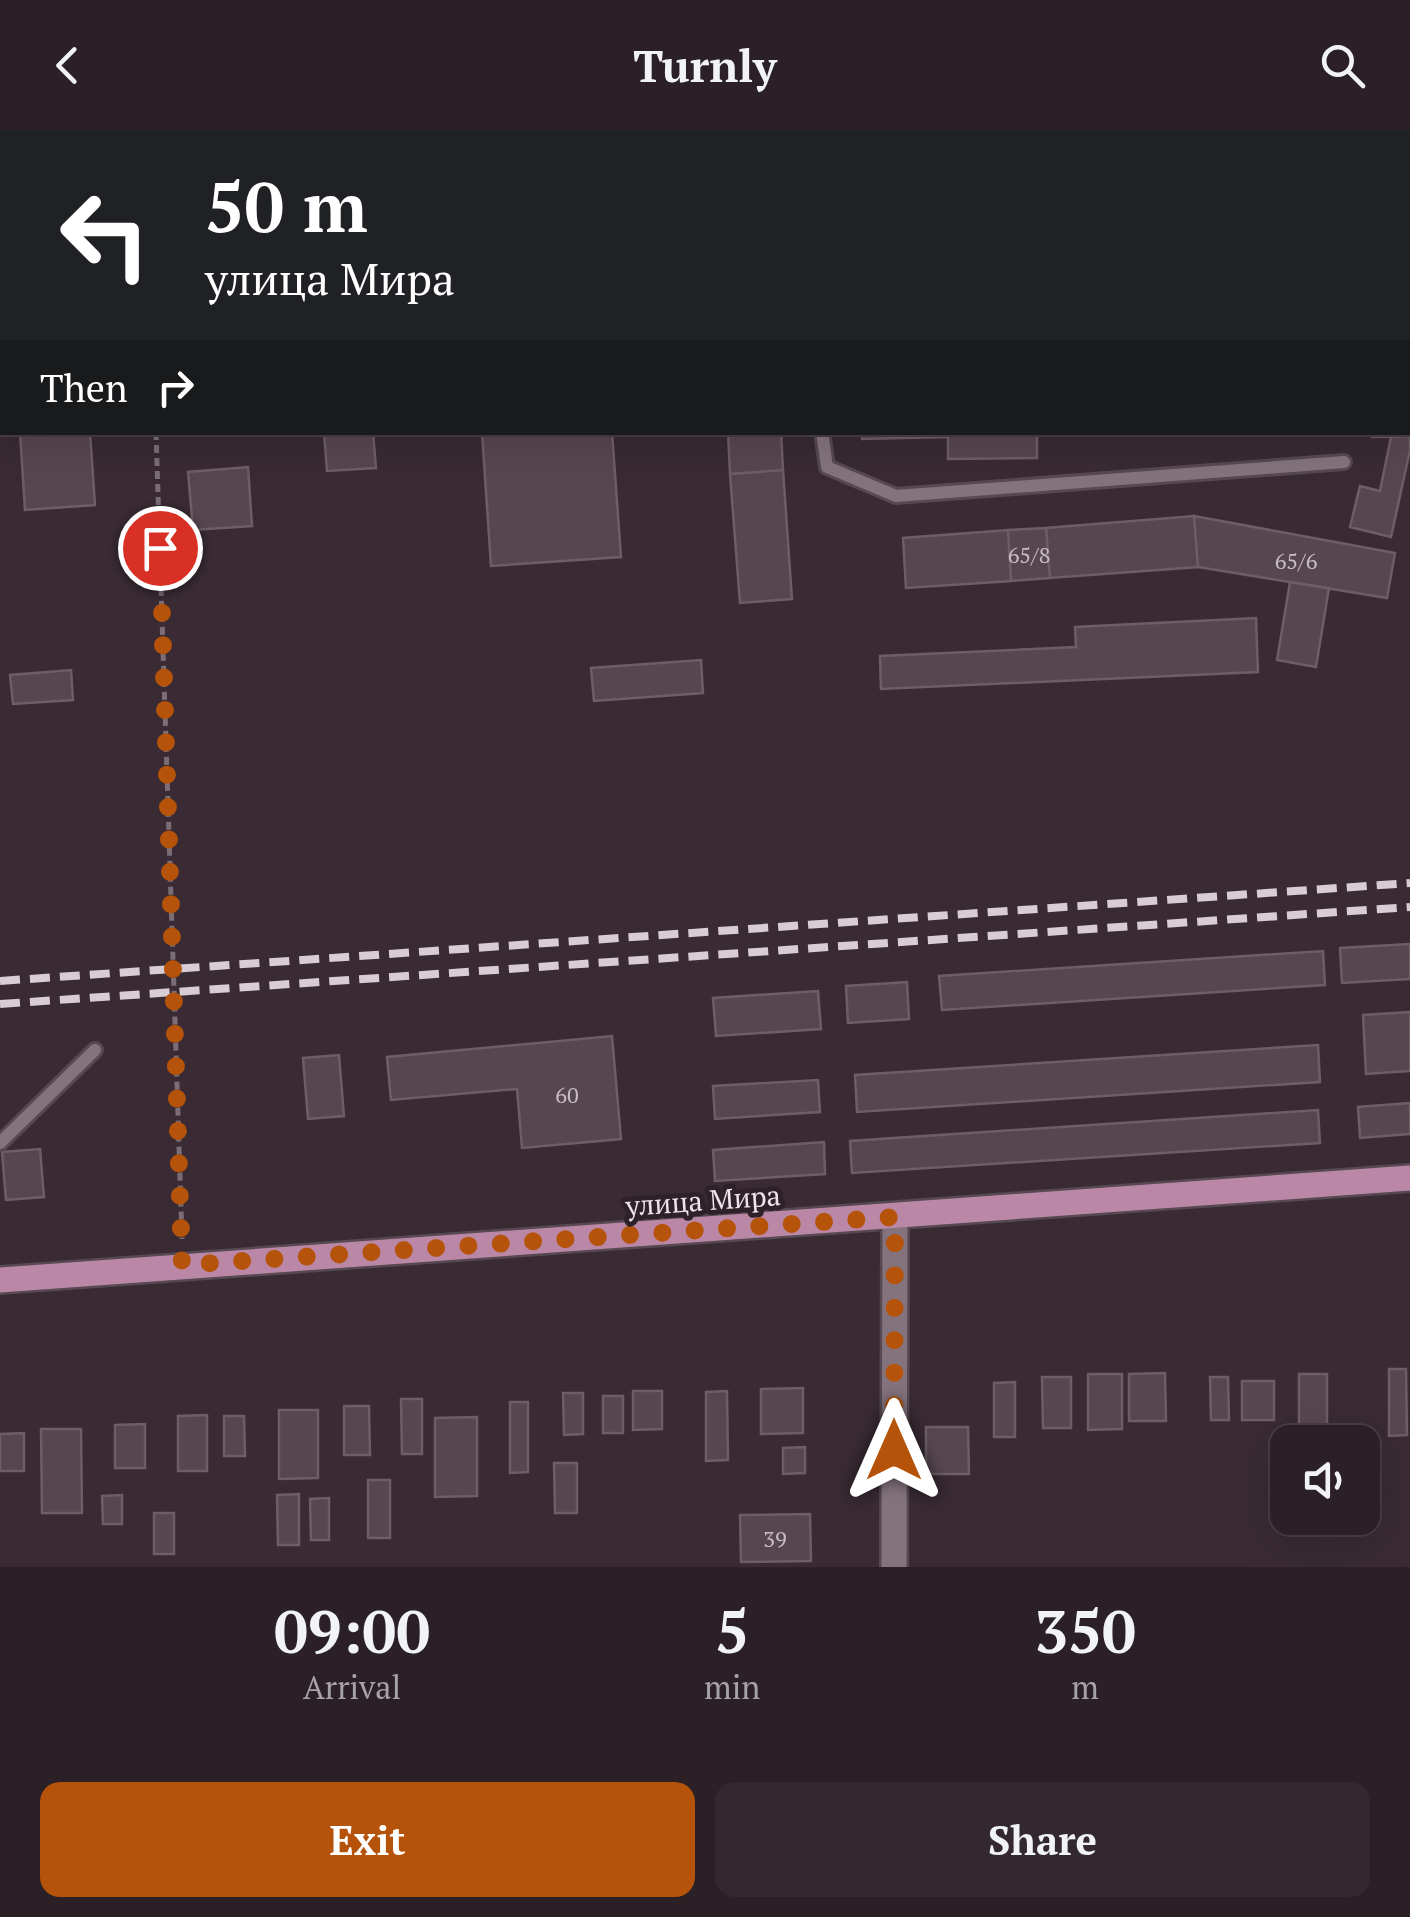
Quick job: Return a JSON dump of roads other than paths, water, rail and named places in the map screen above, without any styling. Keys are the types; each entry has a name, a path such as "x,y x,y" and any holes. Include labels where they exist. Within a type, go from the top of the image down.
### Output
{"main road":[{"name":"улица Мира","path":"0,1280 1410,1178"}],"street":[{"path":"894,1567 895,1217"}],"lane":[{"path":"822,435 827,467 896,496 1344,462"},
{"path":"0,1144 94,1050"}],"railway":[{"path":"0,981 1410,883"},
{"path":"0,1004 1410,907"}]}
